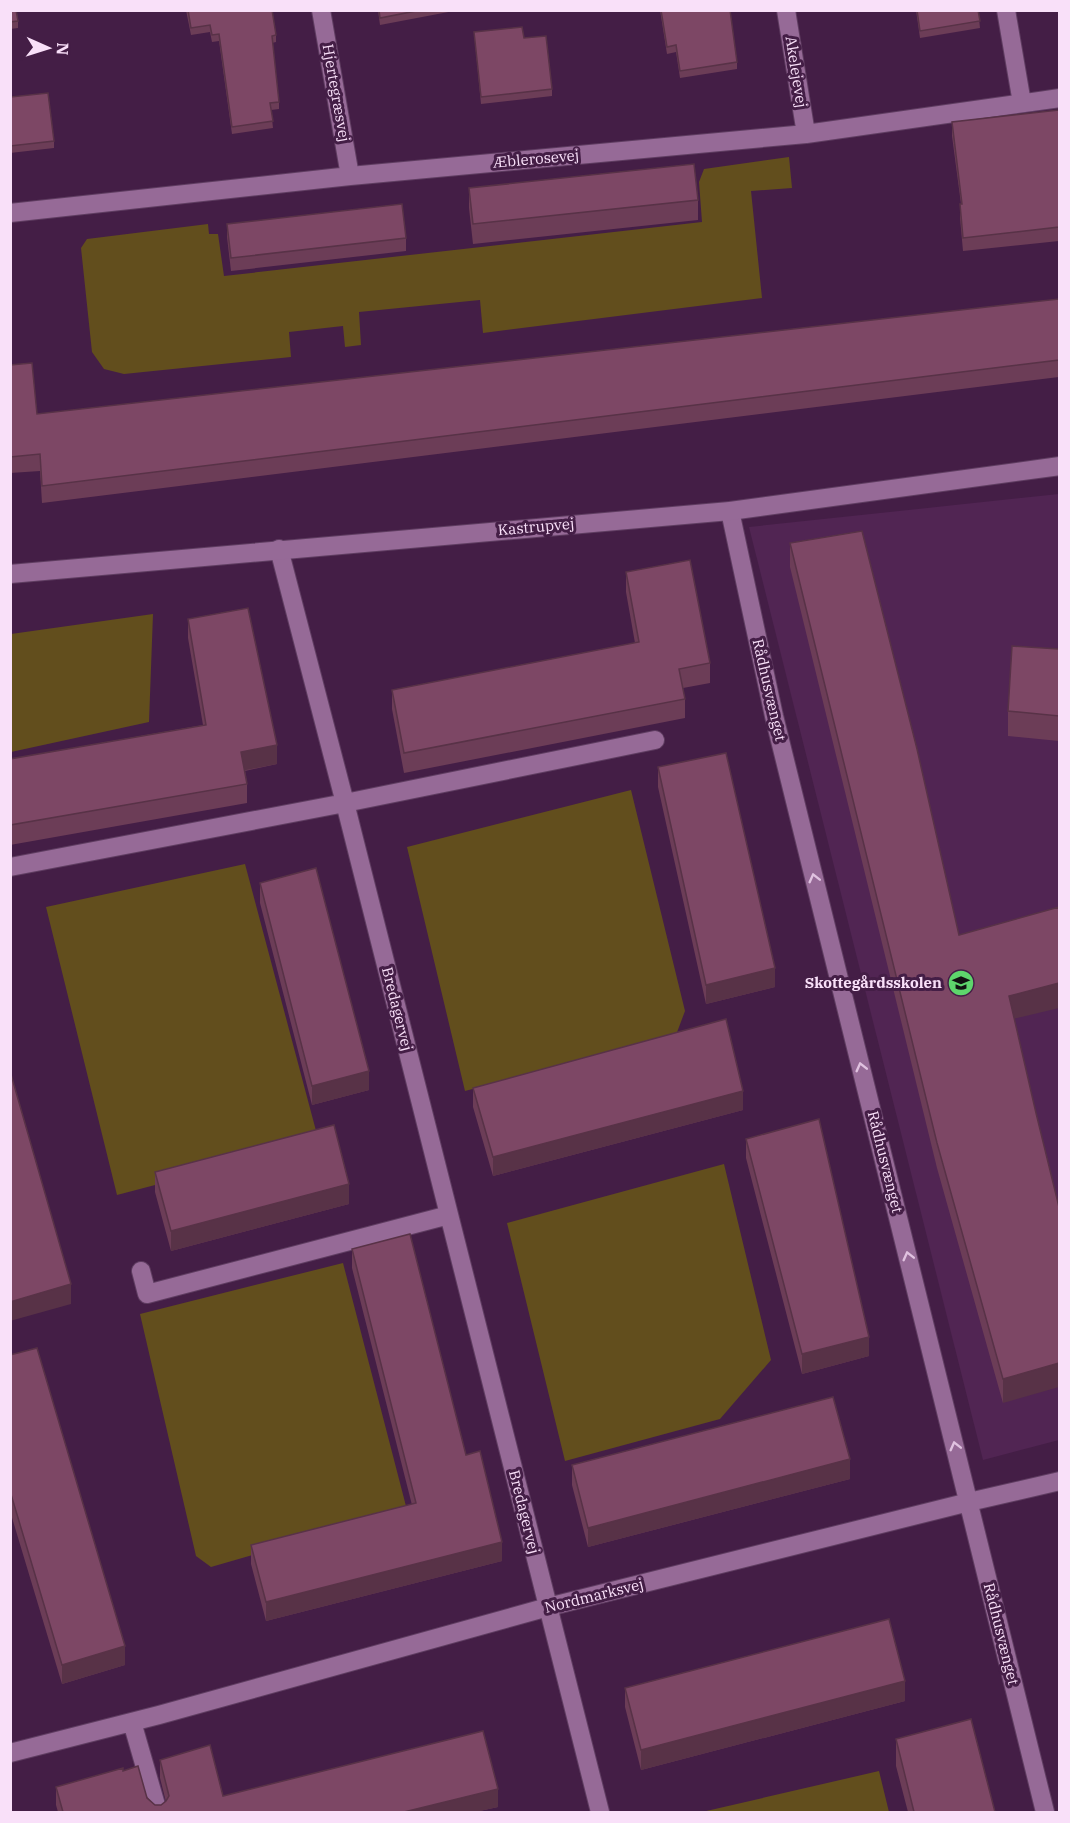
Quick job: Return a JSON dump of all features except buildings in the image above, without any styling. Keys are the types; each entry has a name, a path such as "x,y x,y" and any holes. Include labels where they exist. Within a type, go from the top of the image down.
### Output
{"street":[{"name":"Hjertegræsvej","path":"321,10 350,176"},
{"name":"Akelejevej","path":"786,10 806,134"},
{"path":"1006,10 1022,103"},
{"name":"Æblerosevej","path":"10,213 350,176 806,134 1059,98"},
{"name":"Kastrupvej","path":"10,574 730,511 1059,466"},
{"name":"Rådhusvænget","path":"730,511 777,727 1045,1812"},
{"name":"Bredagervej","path":"279,549 548,1607 594,1811"},
{"path":"10,867 345,803 655,740"},
{"path":"141,1271 147,1293 449,1215"},
{"name":"Nordmarksvej","path":"10,1753 132,1722 548,1607 1059,1481"},
{"path":"132,1722 158,1812"}],"shaded area":[{"path":"789,157 792,188 751,191 762,298 483,333 480,300 359,312 361,345 345,347 343,326 289,332 291,357 124,374 104,369 92,352 81,248 87,239 208,224 209,234 218,234 224,276 702,222 699,182 704,169"},
{"name":"Skottegårdsskolen","path":"1059,494 1059,1440 983,1460 749,527"},
{"path":"153,614 149,722 11,752 11,634"},
{"path":"631,790 685,1011 676,1035 465,1091 407,847"},
{"path":"245,864 319,1142 117,1195 46,907"},
{"path":"724,1164 771,1360 720,1419 565,1461 507,1223"},
{"path":"343,1263 407,1510 211,1567 196,1556 140,1314"},
{"path":"879,1771 889,1812 702,1812"}],"place":[{"name":"Skottegårdsskolen","path":"961,983"}]}
